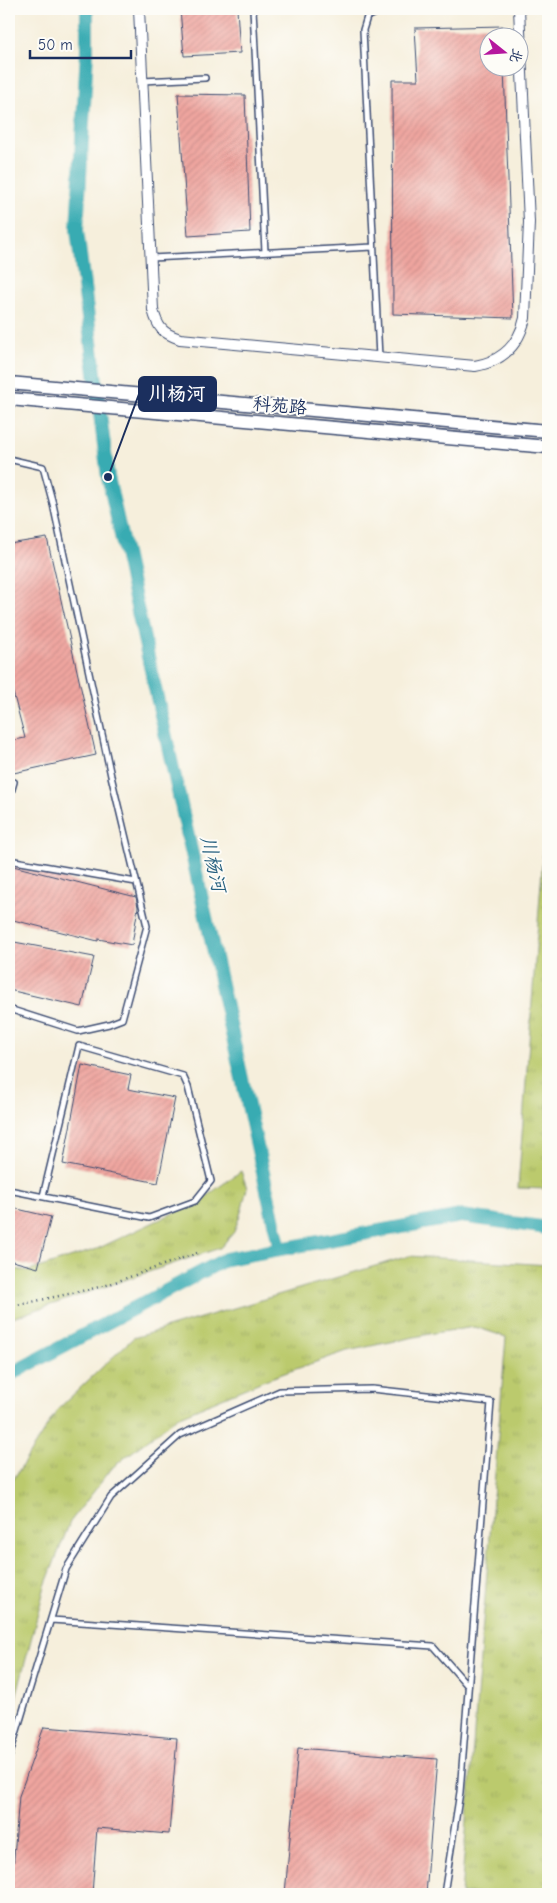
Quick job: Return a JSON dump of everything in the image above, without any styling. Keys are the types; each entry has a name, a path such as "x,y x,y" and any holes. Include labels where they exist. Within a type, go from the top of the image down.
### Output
{"street":[{"path":"139,9 154,310 156,322 162,331 180,339 475,366 487,364 509,351 522,330 525,318 529,222 518,9"},
{"name":"科苑路","path":"9,383 548,431"},
{"name":"科苑路","path":"9,399 548,448"}],"lane":[{"path":"253,9 265,252"},
{"path":"378,357 363,30 367,17 378,10 441,9"},
{"path":"142,81 205,78"},
{"path":"151,258 373,247"},
{"path":"9,459 43,467 53,504 111,776 147,926 122,1019 78,1031 9,1009"},
{"path":"9,799 14,782"},
{"path":"9,860 136,882"},
{"path":"9,1190 149,1218 195,1201 211,1181 188,1086 183,1076 79,1046 43,1196"},
{"path":"9,1757 66,1569 111,1497 180,1435 280,1391 372,1390 491,1402 460,1792 444,1894"},
{"path":"51,1620 433,1646 468,1686"}],"path":[{"path":"9,1307 104,1286 197,1253"}],"green space":[{"path":"548,789 548,1189 518,1188"},
{"path":"241,1171 247,1188 242,1209 234,1232 220,1248 9,1319 9,1268 29,1271 97,1249 201,1200"},
{"path":"409,1256 548,1265 548,1894 461,1894 506,1337 475,1327 434,1333 347,1351 265,1380 177,1417 113,1467 70,1522 45,1586 9,1724 9,1486 58,1409 133,1338"}],"building":[{"path":"180,9 237,9 240,53 184,56"},
{"path":"503,26 503,28 480,28 480,78 504,78 513,318 393,314 392,80 418,80 415,28"},
{"path":"178,94 245,95 250,232 188,236"},
{"path":"47,538 96,755 9,774 9,741 25,738 9,677 9,544"},
{"path":"9,865 136,897 138,907 132,945 98,939 98,941 9,919"},
{"path":"9,941 94,957 82,1007 9,990"},
{"path":"82,1065 131,1075 128,1089 175,1098 158,1183 63,1164"},
{"path":"9,1207 51,1217 38,1268 9,1260"},
{"path":"44,1727 177,1738 169,1834 97,1828 92,1894 11,1894 19,1796"},
{"path":"298,1748 437,1759 426,1894 285,1894"}],"waterway":[{"name":"川杨河","path":"87,9 87,51 77,230 108,477 280,1249"},
{"path":"9,1375 226,1259 461,1216 548,1228"}],"place":[{"name":"川杨河","path":"108,477"}]}
